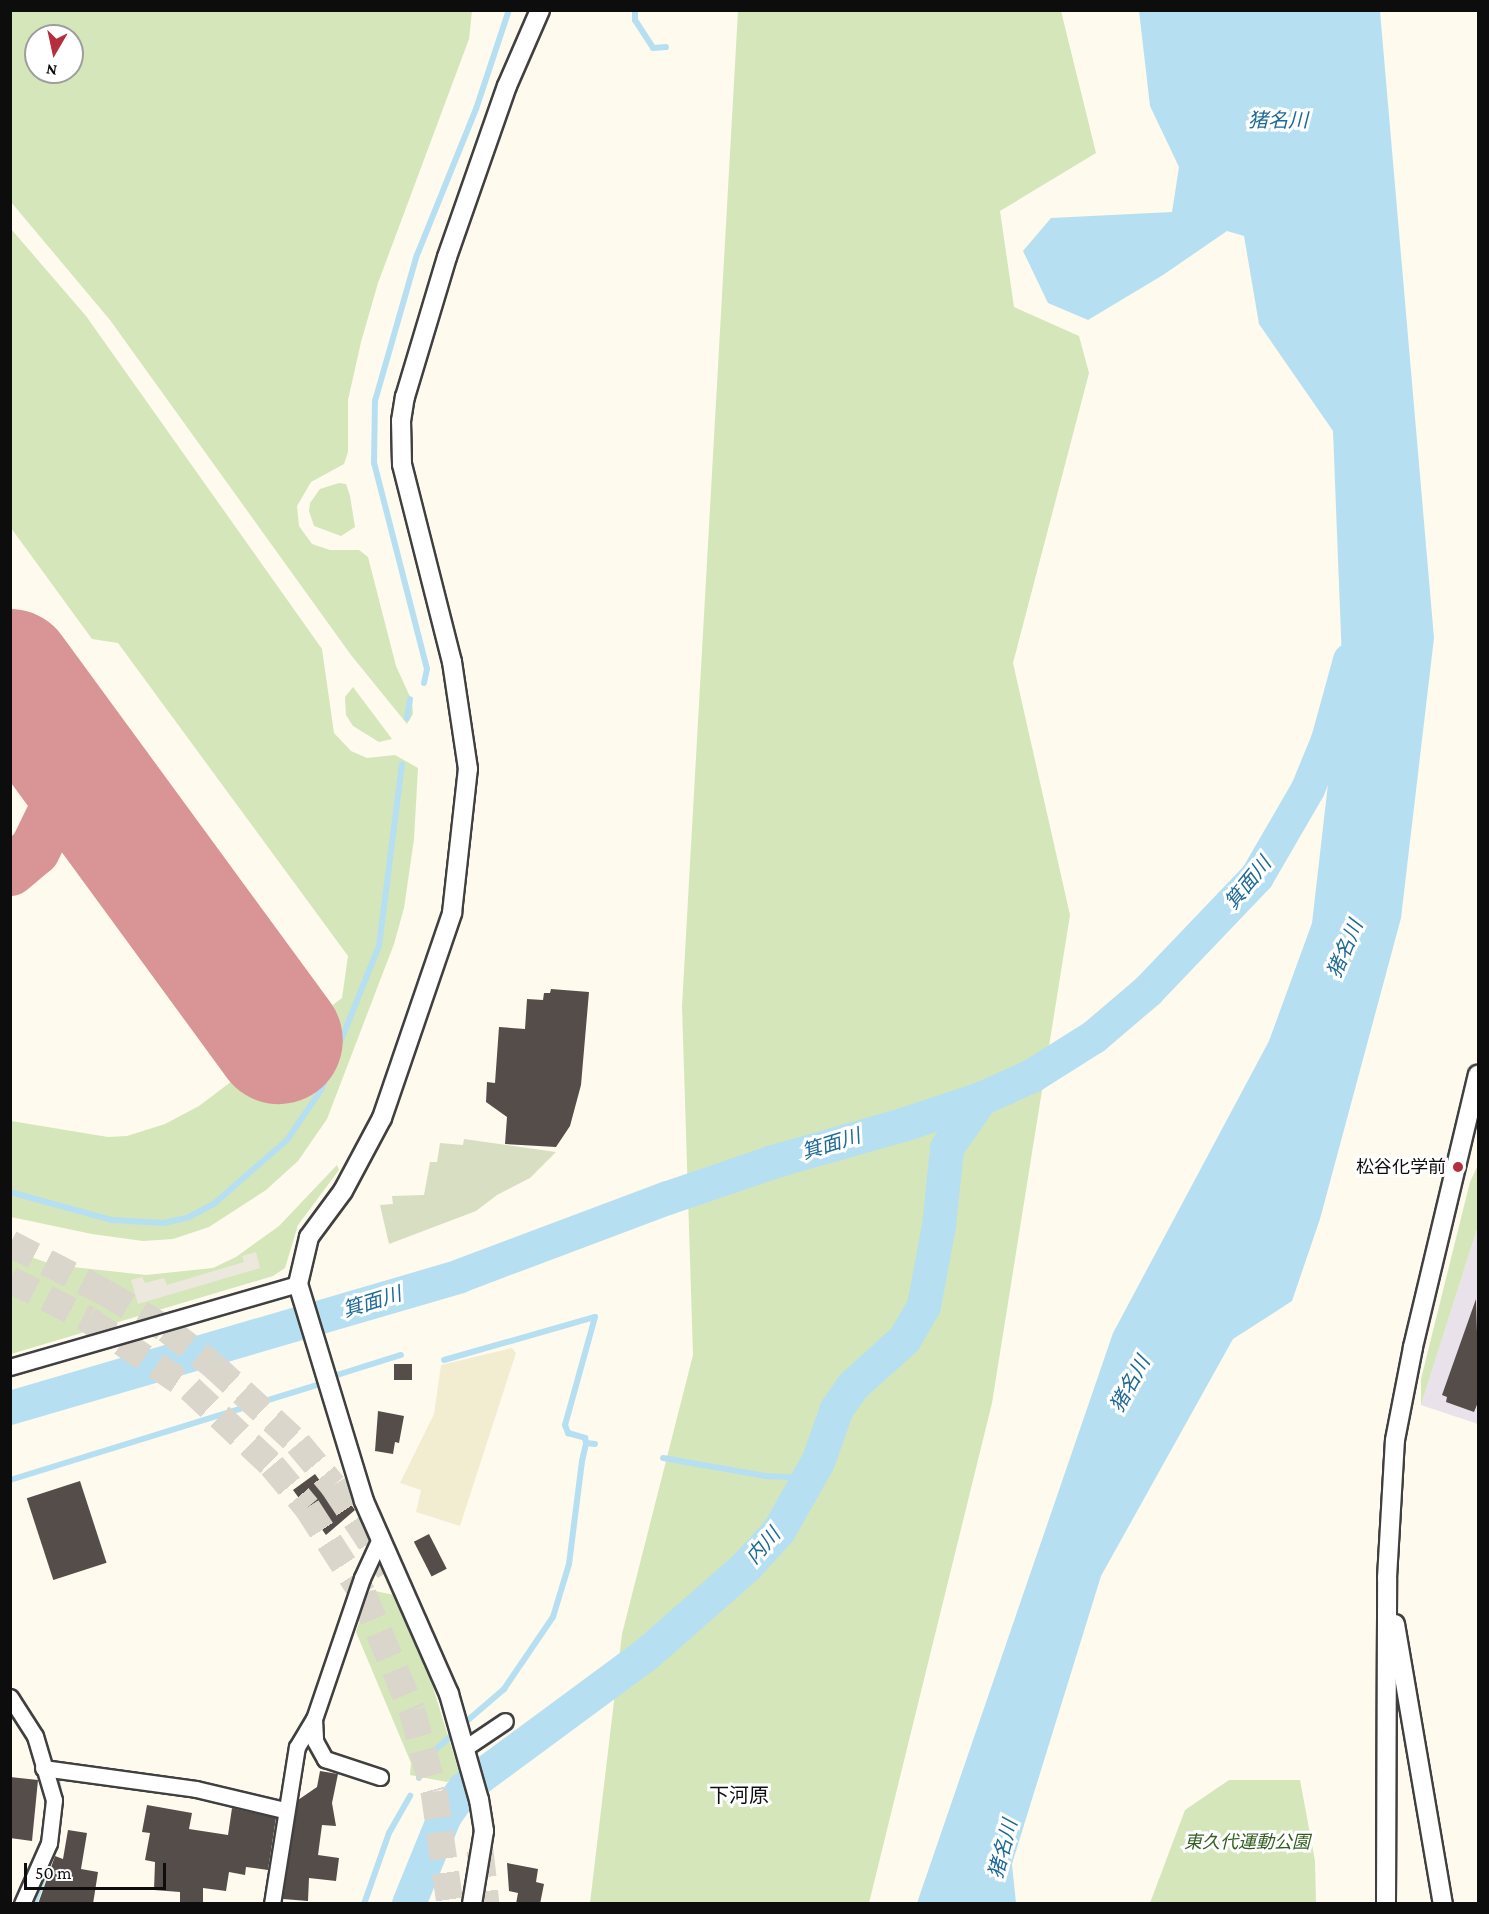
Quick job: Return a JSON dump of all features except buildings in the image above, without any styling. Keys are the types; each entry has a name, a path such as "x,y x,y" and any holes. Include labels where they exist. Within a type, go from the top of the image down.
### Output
{"street":[{"path":"472,1904 483,1823 466,1753 437,1665 379,1541 317,1354 298,1287 309,1237 350,1180 382,1118 452,913 468,769 453,662 402,464 402,421 405,397 447,257 507,86 540,10"},
{"path":"1386,1904 1387,1578 1395,1440 1413,1347 1479,1075"},
{"path":"10,1367 298,1287"},
{"path":"272,1904 284,1810 297,1747 314,1719 362,1578 379,1541"},
{"path":"1387,1578 1443,1904"},
{"path":"10,1697 35,1736 54,1800 50,1837 22,1904"},
{"path":"314,1719 315,1741 325,1759 380,1777"},
{"path":"466,1753 505,1721"},
{"path":"43,1768 196,1789 284,1810"}],"shaded area":[{"path":"1478,1226 1478,1424 1421,1405"},
{"path":"256,1252 260,1268 138,1304 131,1280 142,1277 145,1283 164,1278 167,1285 244,1262 242,1256"},
{"path":"512,1348 516,1353 460,1526 416,1512 421,1490 400,1483 434,1414 441,1365"}],"green space":[{"path":"10,11 472,11 469,39 378,283 361,342 348,400 348,452 344,464 311,482 297,506 299,526 312,544 330,550 359,550 368,557 396,666 412,701 413,714 407,724 351,655 110,320 11,202"},
{"path":"738,11 1061,11 1096,153 1000,211 1014,307 1079,336 1089,373 1013,663 1070,915 992,1403 869,1903 590,1903 622,1634 693,1355 682,1006"},
{"path":"11,229 86,316 322,649 334,733 351,751 367,758 395,755 418,768 414,839 404,908 394,944 327,1119 298,1161 266,1190 209,1227 173,1239 143,1241 92,1234 11,1217 11,1121 108,1137 127,1136 165,1124 199,1106 342,998 348,956 118,643 92,639 11,528"},
{"path":"339,483 346,484 355,527 341,536 314,526 309,511 310,503 320,489"},
{"path":"353,687 392,739 379,742 353,726 346,715 345,697"},
{"path":"464,1139 556,1152 530,1178 497,1195 476,1211 389,1244 380,1205 393,1204 392,1196 424,1195 430,1162 437,1162 440,1143 463,1145"},
{"path":"337,1165 339,1170 298,1225 285,1268 273,1276 11,1354 11,1257 21,1261 25,1255 54,1265 146,1275 213,1268 236,1257 279,1226"},
{"path":"1478,1165 1478,1226 1421,1405 1421,1379 1470,1182"},
{"path":"370,1590 394,1595 428,1671 459,1772 447,1782 410,1775 411,1763 356,1632"},
{"name":"東久代運動公園","path":"1229,1780 1300,1780 1315,1861 1316,1903 1150,1903 1185,1810"}],"water":[{"name":"猪名川","path":"1139,11 1380,11 1434,638 1401,918 1320,1219 1292,1301 1233,1339 1101,1576 1012,1864 1016,1903 917,1903 1113,1333 1269,1041 1312,923 1342,662 1333,431 1259,324 1244,236 1227,231 1163,275 1088,320 1048,303 1023,251 1051,218 1172,212 1179,167 1150,106"}],"waterway":[{"path":"424,683 427,669 374,463 375,401 417,255 476,109 509,10"},
{"path":"635,10 635,20 653,48 666,47"},
{"name":"箕面川","path":"10,1408 460,1276 668,1198 773,1162 903,1125 981,1099 1032,1076 1094,1037 1148,991 1257,877 1308,789 1328,740 1350,660"},
{"path":"407,718 410,699"},
{"path":"10,1192 112,1220 164,1223 189,1217 215,1203 287,1140 321,1090 379,946 402,764"},
{"name":"内川","path":"409,1904 445,1816 464,1789 647,1654 747,1566 779,1531 818,1462 837,1409 853,1386 905,1339 924,1306 939,1226 947,1148 981,1099"},
{"path":"444,1360 595,1317 565,1425 568,1433 585,1438 586,1443"},
{"path":"337,1375 401,1355"},
{"path":"10,1480 316,1385"},
{"path":"468,1720 504,1689 553,1617 569,1564 586,1443 595,1444"},
{"path":"663,1458 765,1476 809,1478"},
{"path":"419,1778 428,1756 450,1737"},
{"path":"57,1777 60,1799"},
{"path":"364,1904 389,1833 410,1796"},
{"path":"34,1904 54,1847"}],"taxiway":[{"path":"10,870 34,850 55,807 59,778 56,753 37,709"}],"runway":[{"path":"10,673 279,1040"}],"tunnel":[{"path":"10,1243 105,1292 167,1329 212,1364 298,1443 333,1485 389,1570"},
{"path":"10,1279 88,1319 190,1388 272,1465 307,1507 363,1594 412,1710 434,1791 450,1904"},
{"path":"480,1850 486,1904"}],"place":[{"name":"松谷化学前","path":"1458,1167"}],"district":[{"name":"下河原","path":"739,1795"}]}
